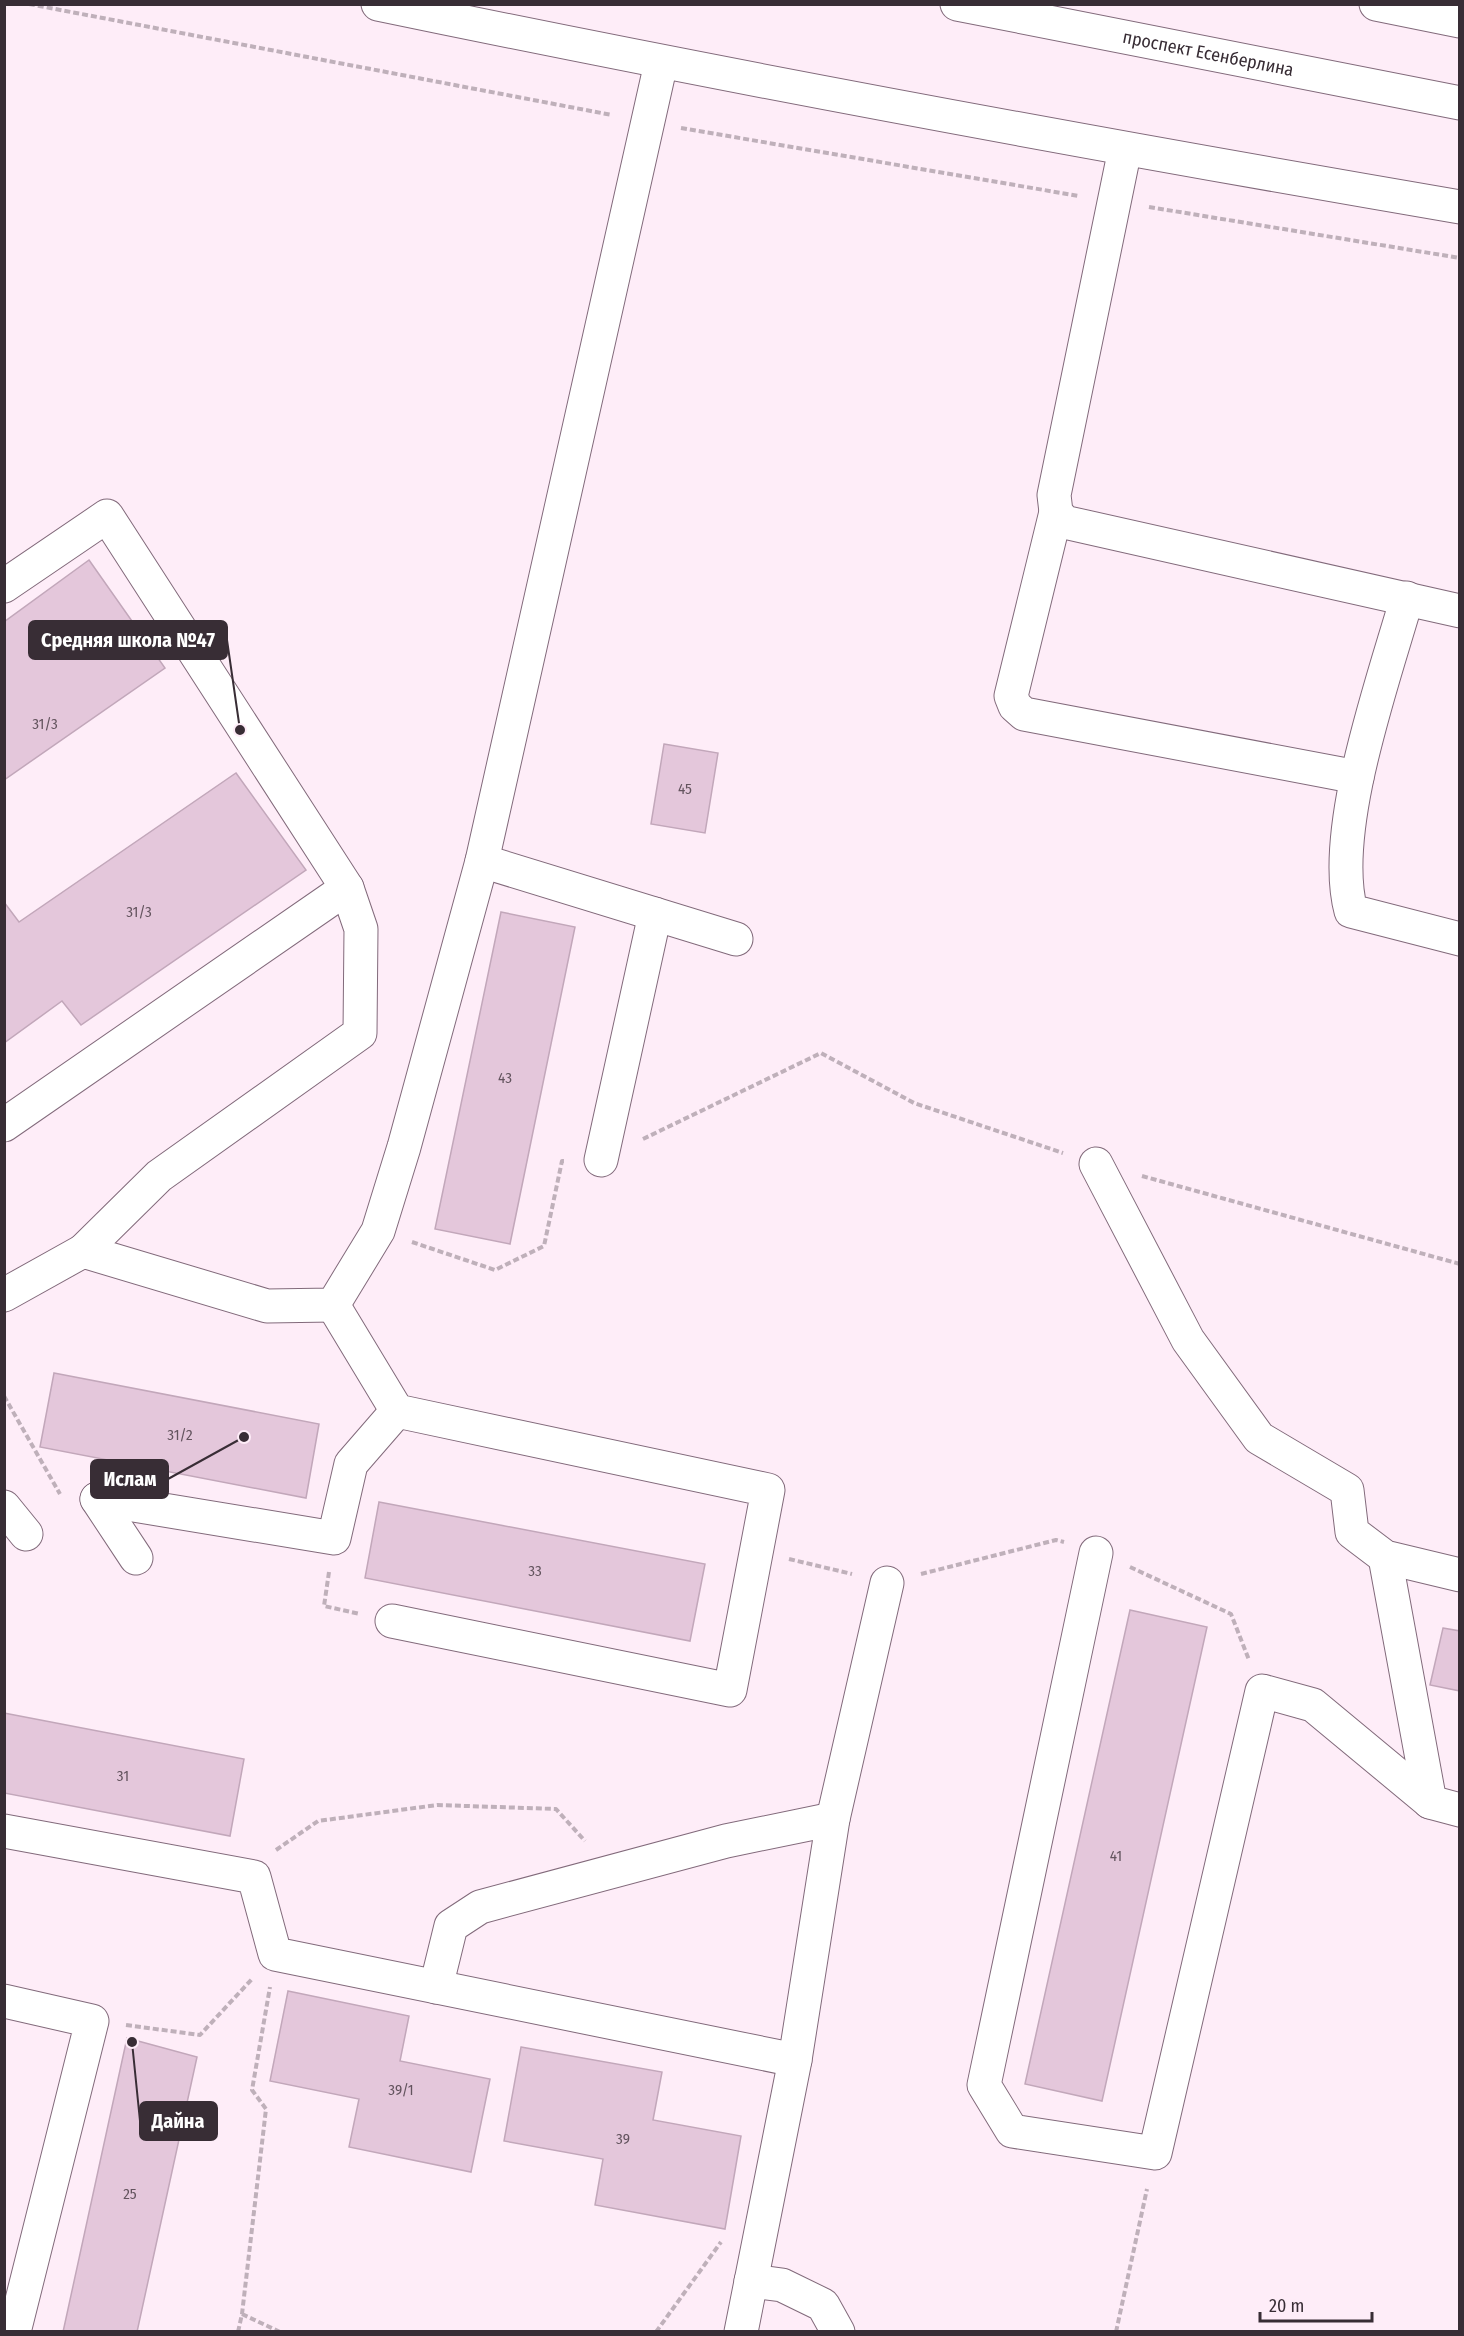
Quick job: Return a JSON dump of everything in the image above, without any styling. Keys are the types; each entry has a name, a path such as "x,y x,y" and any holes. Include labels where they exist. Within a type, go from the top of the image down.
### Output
{"street":[{"path":"378,4 661,63 1125,149 1460,207"},
{"name":"проспект Есенберлина","path":"957,4 1460,104"},
{"path":"1376,4 1460,21"},
{"path":"333,1305 378,1231 404,1147 483,861 661,63"},
{"path":"1125,149 1116,202 1054,495 1056,512 1011,696 1015,706 1024,714 1357,777"},
{"path":"1056,512 1064,522 1460,611"},
{"path":"4,586 107,516 347,888 361,929 360,1033 159,1176 83,1251 4,1295"},
{"path":"1407,598 1357,777 1345,868 1345,890 1351,911 1460,939"},
{"path":"483,861 736,939"},
{"path":"4,1125 347,888"},
{"path":"601,1160 655,914"},
{"path":"1096,1164 1188,1340 1259,1438 1347,1490 1352,1532 1385,1557 1460,1575"},
{"path":"83,1251 267,1306 333,1305"},
{"path":"333,1305 397,1412 768,1490 730,1690 392,1621"},
{"path":"97,1499 334,1539 351,1464 397,1412"},
{"path":"97,1499 136,1558"},
{"path":"4,1507 26,1534"},
{"path":"1096,1553 984,2085 1012,2131 1155,2153 1262,1691 1313,1705 1445,1806"},
{"path":"1385,1557 1445,1806"},
{"path":"741,2331 795,2060 833,1819 887,1583"},
{"path":"436,1987 451,1926 480,1906 726,1841 833,1819"},
{"path":"4,1832 254,1877 275,1954 795,2060"},
{"path":"4,2001 92,2021 16,2277 14,2331"},
{"path":"751,2282 782,2285 823,2305 838,2331"}],"path":[{"path":"29,4 649,122 1460,258"},
{"path":"378,1231 495,1270 544,1246 562,1161 601,1160 821,1053 914,1103 1096,1164 1285,1214 1460,1264"},
{"path":"4,1396 63,1498 97,1499"},
{"path":"334,1539 324,1606 392,1621"},
{"path":"757,1551 887,1583"},
{"path":"254,1877 278,1847 318,1821 437,1805 556,1809 583,1837 602,1874"},
{"path":"92,2021 200,2035 275,1954"},
{"path":"238,2331 242,2314 266,2109 252,2090 275,1954"},
{"path":"1116,2331 1155,2153"},
{"path":"656,2331 726,2235"},
{"path":"242,2314 280,2331"}],"building":[{"path":"89,560 165,668 4,780 4,622"},
{"path":"664,744 718,753 705,833 651,824"},
{"path":"236,773 306,870 81,1025 62,1001 4,1043 4,902 19,922"},
{"path":"501,912 575,927 510,1244 435,1229"},
{"path":"54,1373 319,1424 306,1498 40,1447"},
{"path":"379,1502 705,1564 690,1641 365,1578"},
{"path":"1130,1610 1207,1627 1102,2101 1025,2084"},
{"path":"1443,1628 1460,1631 1460,1691 1430,1685"},
{"path":"4,1713 244,1759 230,1836 4,1793"},
{"path":"288,1991 409,2016 400,2061 490,2079 471,2172 349,2147 359,2099 270,2081"},
{"path":"127,2038 197,2057 137,2332 63,2332"},
{"path":"521,2047 662,2072 653,2120 741,2136 725,2229 595,2205 603,2159 504,2141"}],"place":[{"name":"Средняя школа №47","path":"240,730"},
{"name":"Ислам","path":"244,1437"},
{"name":"Дайна","path":"132,2042"}]}
